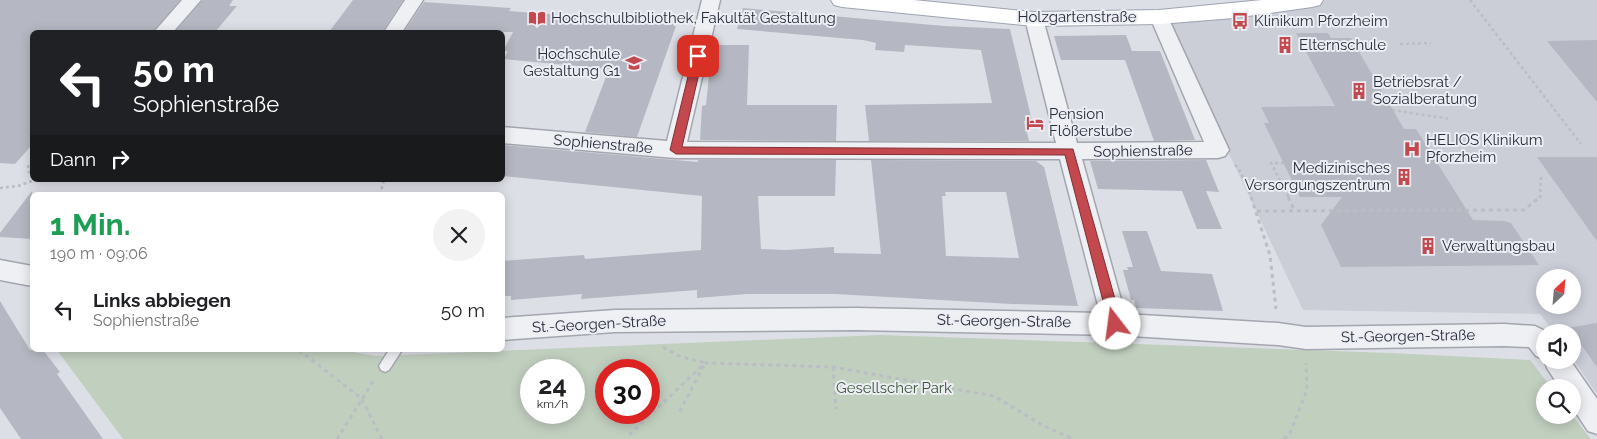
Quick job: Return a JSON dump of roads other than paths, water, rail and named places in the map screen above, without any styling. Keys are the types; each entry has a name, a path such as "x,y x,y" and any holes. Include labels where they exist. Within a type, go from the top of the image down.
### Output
{"main road":[{"name":"Holzgartenstraße","path":"842,0 1034,19 1159,17 1231,6 1312,0"}],"street":[{"path":"165,30 192,0"},
{"path":"394,30 414,0"},
{"path":"676,150 711,0"},
{"name":"Sophienstraße","path":"505,135 676,150 1069,152 1218,150 1159,17"},
{"path":"1034,19 1115,324"},
{"path":"0,270 30,276"},
{"name":"St.-Georgen-Straße","path":"505,329 615,321 856,319 1115,324 1278,334 1306,338 1464,334 1536,343"},
{"path":"1562,369 1597,422"}],"lane":[{"path":"385,366 395,352"}],"place":[{"name":"Hochschulbibliothek, Fakultät Gestaltung","path":"537,18"},
{"name":"Klinikum Pforzheim","path":"1240,21"},
{"name":"Elternschule","path":"1285,45"},
{"name":"Hochschule Gestaltung G1","path":"634,63"},
{"name":"Betriebsrat / Sozialberatung","path":"1359,91"},
{"name":"Pension Flößerstube","path":"1035,123"},
{"name":"HELIOS Klinikum Pforzheim","path":"1412,149"},
{"name":"Medizinisches Versorgungszentrum","path":"1404,177"},
{"name":"Verwaltungsbau","path":"1428,246"}],"park label":[{"name":"Gesellscher Park","path":"894,388"}]}
